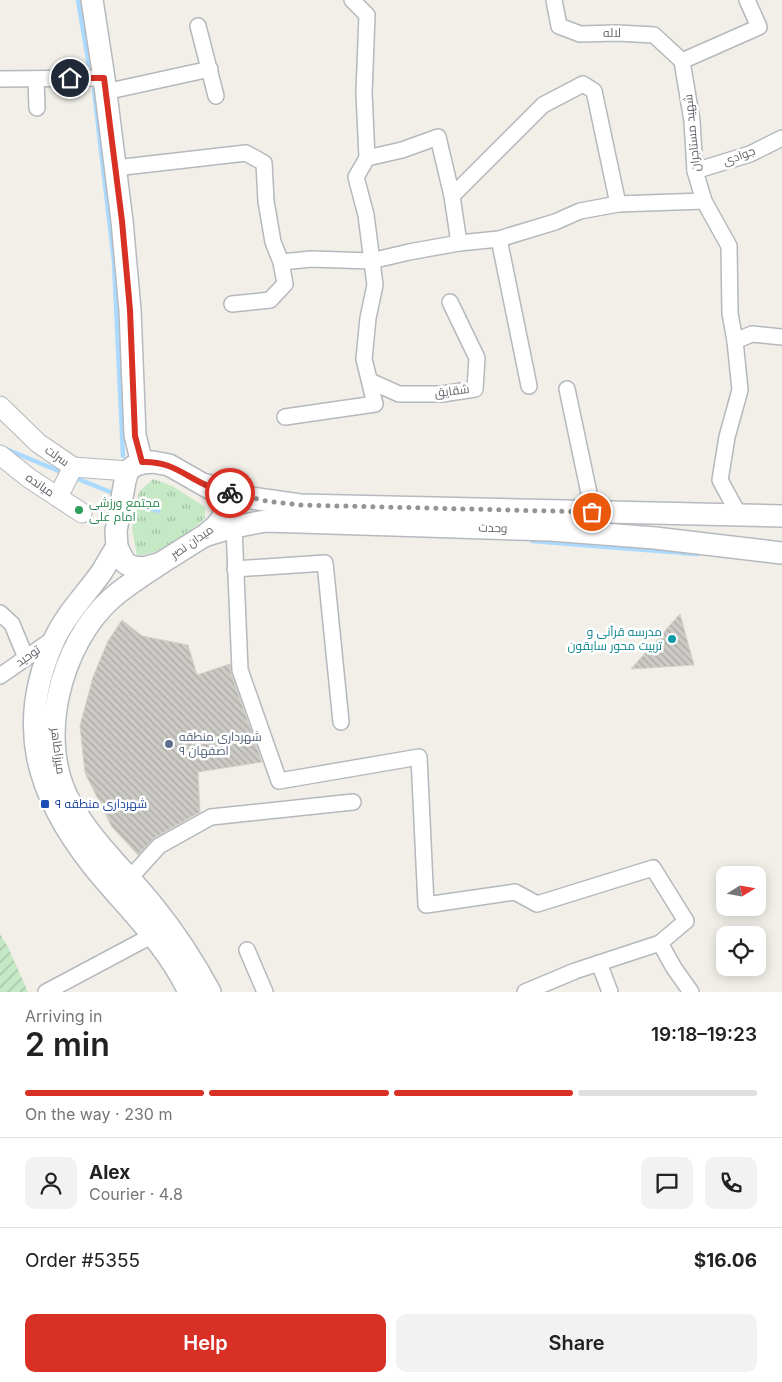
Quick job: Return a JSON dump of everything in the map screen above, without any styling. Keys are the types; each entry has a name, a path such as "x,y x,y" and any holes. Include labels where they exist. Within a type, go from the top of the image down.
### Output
{"main road":[{"path":"92,0 105,85 130,310 135,467 124,481 116,531 117,546"},
{"name":"میدان نصر","path":"117,546 125,563 133,567 143,568 161,563 204,536 224,516 223,504 218,493 207,485 169,465 153,462 135,467"},
{"name":"وحدت","path":"207,485 238,496 300,505 782,516"},
{"path":"744,515 762,528 761,541 745,549"},
{"name":"وحدت","path":"204,536 234,527 265,521 551,530 655,538 782,553"},
{"name":"میرزاطاهر","path":"117,546 56,637 43,670 34,723 36,756 44,784 68,832 93,866 153,935 183,978 189,992"},
{"name":"میرزاطاهر","path":"161,563 111,599 94,619 78,643 65,668 58,697 54,722 57,760 60,777 70,802 89,831 154,906 195,965 210,992"}],"street":[{"path":"285,417 375,404 364,359 368,318 374,285 366,215 356,176 367,158 364,93 367,15 352,0"},
{"name":"لاله","path":"554,0 559,26 580,34 654,35 682,61"},
{"path":"682,61 759,27 747,0"},
{"path":"198,26 216,96"},
{"name":"شهید مستاجران","path":"682,61 692,121 695,171 704,201 729,246 730,312 740,390 728,437 720,480 744,515"},
{"path":"0,79 36,79 105,85 210,69"},
{"path":"36,79 37,108"},
{"path":"452,196 543,105 583,84 594,91 618,204"},
{"path":"367,158 402,150 438,137 452,196 459,243"},
{"name":"جوادی","path":"695,171 750,154 782,138"},
{"path":"115,168 246,153 264,163 266,201 273,242 281,262 286,284 270,300 232,304"},
{"path":"281,262 312,260 371,261 459,243 499,239 555,222 580,211 618,204 704,201"},
{"path":"499,239 529,386"},
{"name":"شقایق","path":"370,381 399,394 442,394 475,389 477,358 450,302"},
{"path":"735,341 752,334 782,336"},
{"path":"567,389 592,512"},
{"name":"سرلت","path":"2,411 38,443 67,479 135,467"},
{"name":"میانده","path":"0,455 29,478 67,479 82,513"},
{"path":"234,527 240,670 279,781 419,757 426,905 515,892 537,904 653,868 686,920 660,944 575,971 525,992"},
{"path":"235,569 325,563 341,722"},
{"path":"0,613 12,624 26,658"},
{"name":"توحید","path":"0,676 56,637"},
{"path":"129,878 159,846 211,817 353,802"},
{"path":"46,992 153,935"},
{"path":"660,944 691,992"},
{"path":"246,950 265,992"},
{"path":"599,964 610,992"}],"green space":[{"path":"153,479 172,486 205,507 205,518 188,533 159,551 137,556 132,528 139,492"},
{"path":"0,934 8,947 28,992 0,992"}],"building":[{"name":"مدرسه قرآنی و تربیت محور سابقون","path":"680,614 694,665 631,669"},
{"name":"شهرداری منطقه ۹ اصفهان","path":"122,620 142,636 188,645 197,675 230,664 231,673 262,762 198,772 200,812 154,838 138,855 112,827 85,773 80,726 93,677 108,641"}],"waterway":[{"path":"78,0 89,65"},
{"path":"94,90 114,261 123,456"},
{"path":"6,449 66,474"},
{"path":"73,477 113,493"},
{"path":"128,499 158,511"},
{"path":"532,541 697,554"}],"way so far":[{"path":"230,493 266,501 300,505 592,512"}],"place":[{"name":"مجتمع ورزشی امام علی","path":"79,510"},
{"name":"مدرسه قرآنی و تربیت محور سابقون","path":"672,639"},
{"name":"شهرداری منطقه ۹ اصفهان","path":"169,744"},
{"name":"شهرداری منطقه ۹","path":"45,804"}],"route":[{"path":"70,78 104,78 122,221 130,310 135,436 142,462 169,465 207,485 230,493"}]}
